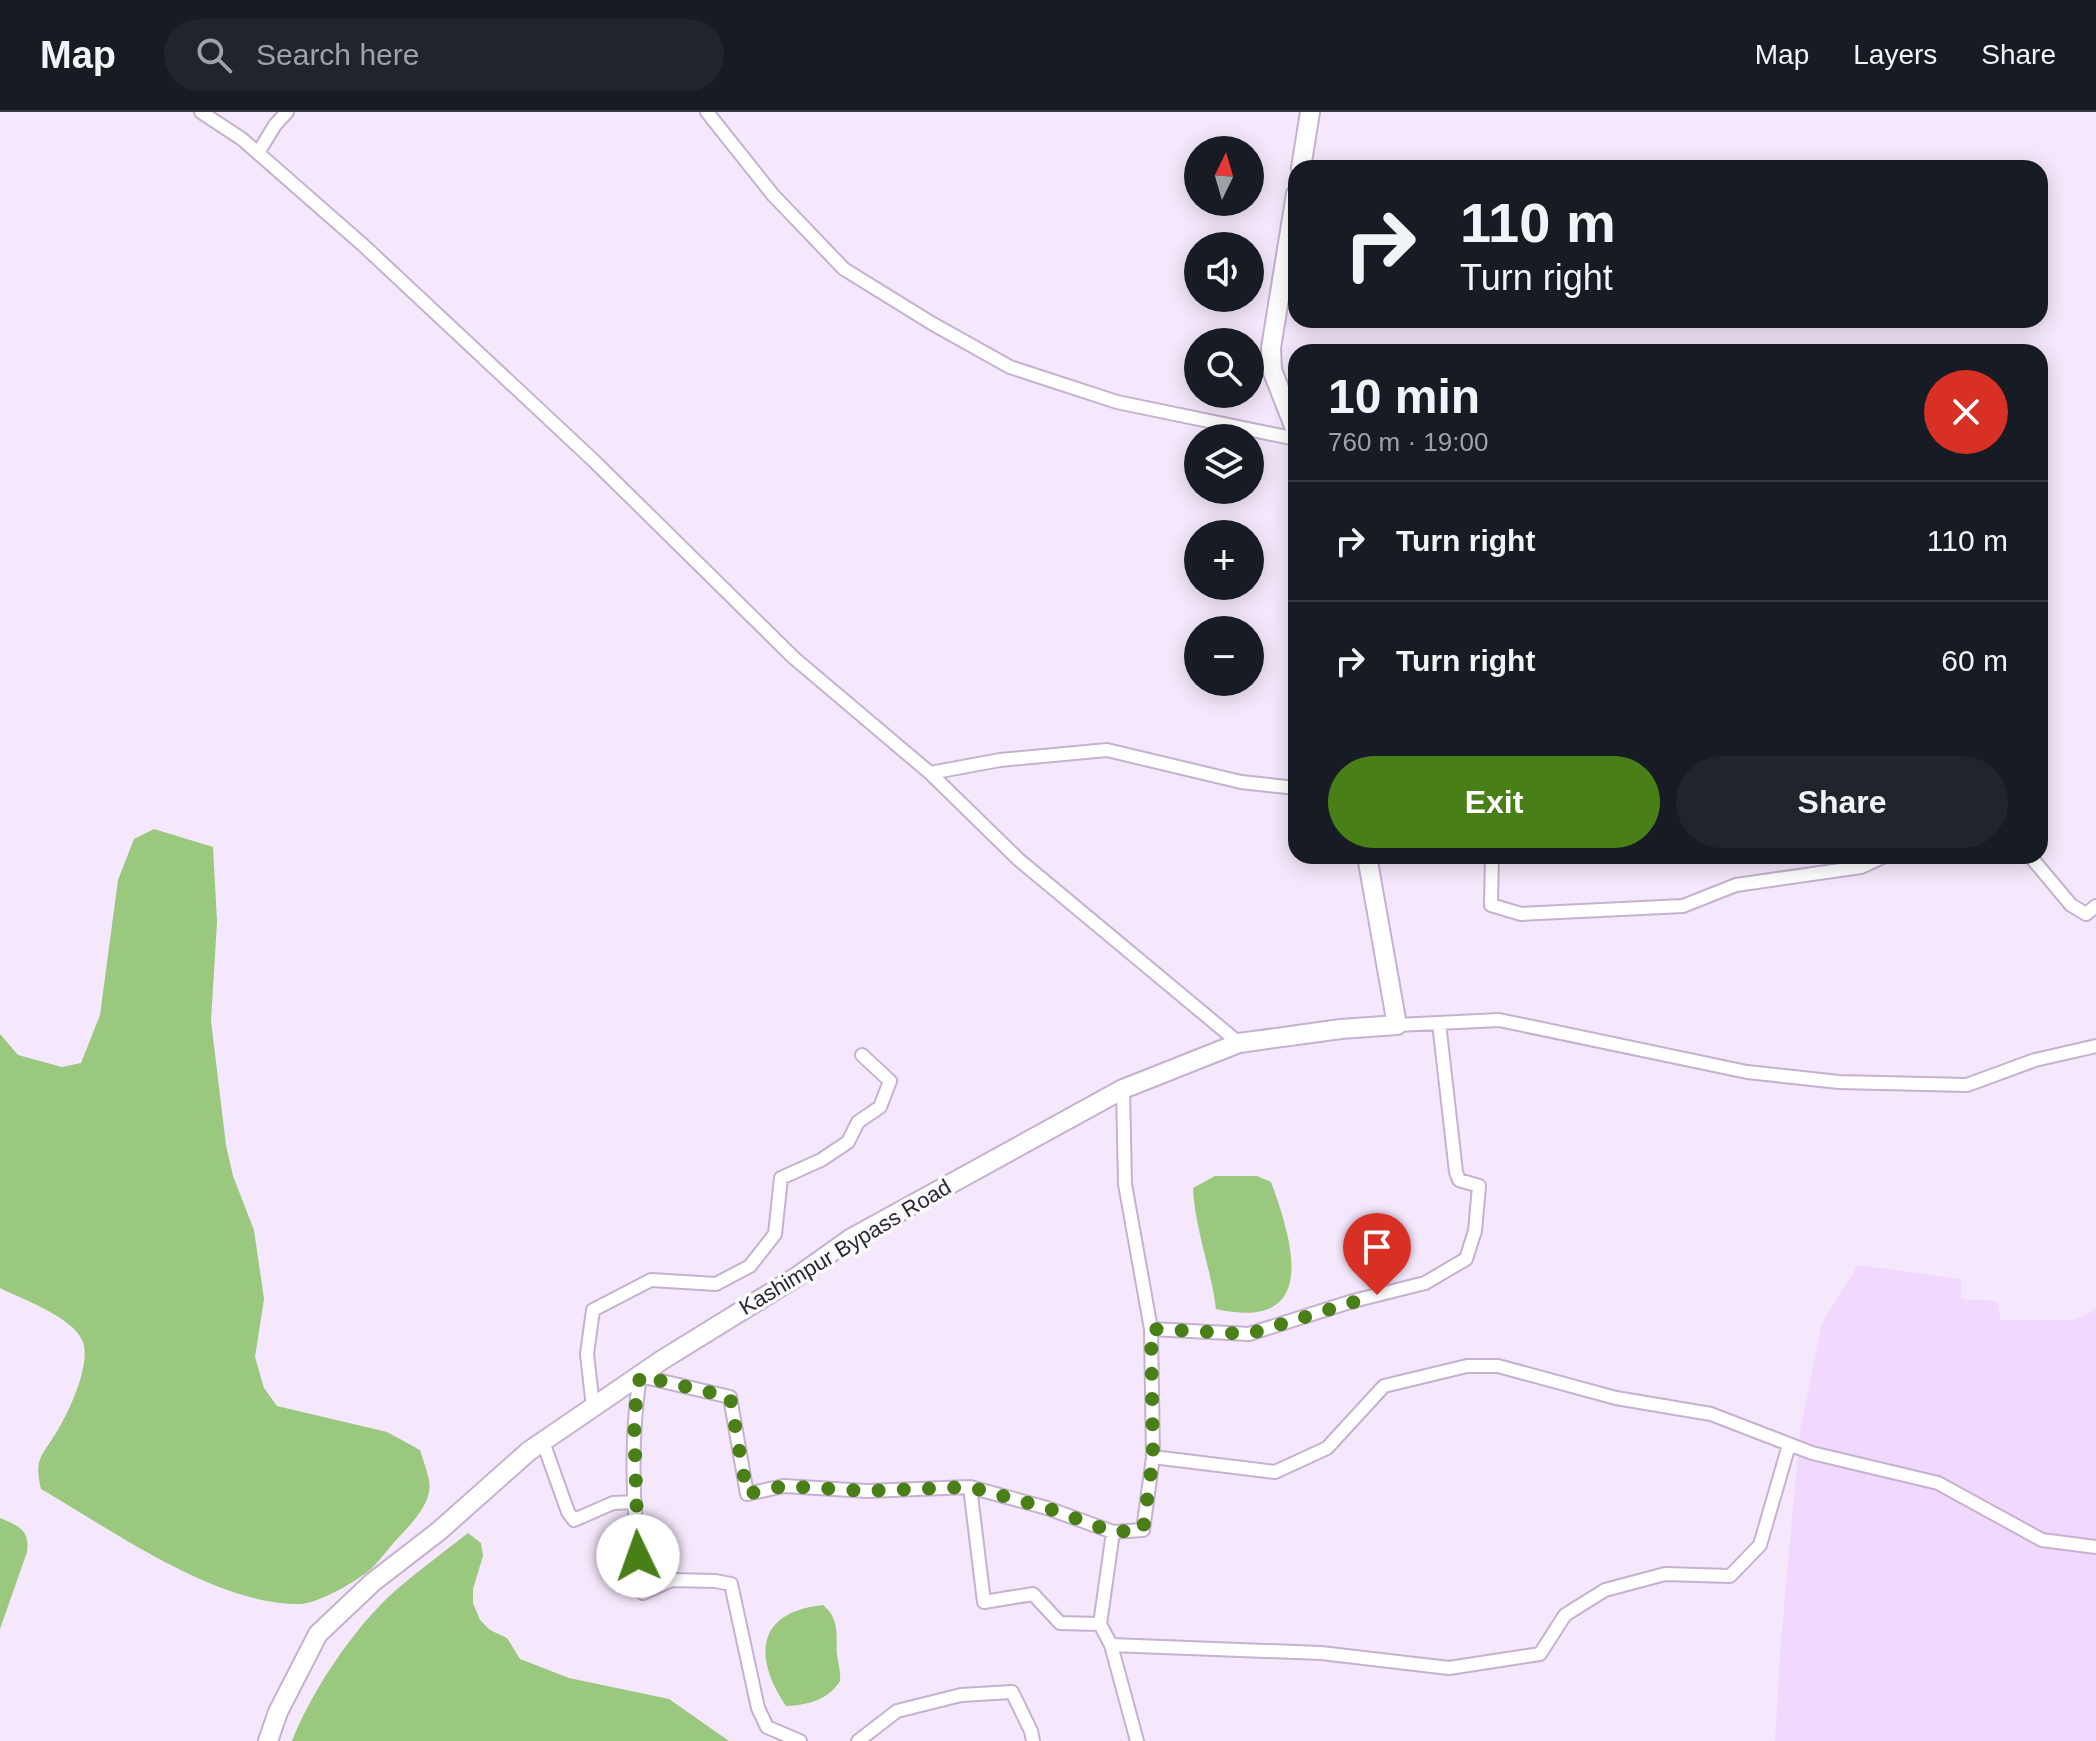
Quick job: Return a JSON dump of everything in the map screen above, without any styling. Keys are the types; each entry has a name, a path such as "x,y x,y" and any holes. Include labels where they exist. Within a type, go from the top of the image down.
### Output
{"main road":[{"path":"1302,160 1310,112"},
{"path":"1288,243 1271,348 1272,370 1288,411"},
{"path":"1368,864 1397,1025"},
{"name":"Kashimpur Bypass Road","path":"268,1741 278,1712 318,1634 373,1582 439,1531 529,1451 701,1334 798,1276 850,1239 1123,1089 1239,1043 1397,1025"}],"street":[{"path":"201,112 258,153 363,245 594,461 794,658 930,773 1018,859 1239,1043"},
{"path":"258,153 287,112"},
{"path":"707,112 773,195 844,269 971,346 1010,367 1117,402 1288,437"},
{"path":"930,773 1000,760 1107,750 1241,782 1288,787"},
{"path":"1492,864 1491,905 1521,914 1683,906 1736,885 1868,864"},
{"path":"2037,864 2071,905 2086,914 2096,906"},
{"path":"1397,1025 1499,1020 1747,1072 1839,1082 1967,1085 2035,1060 2096,1046"},
{"path":"1151,1329 1249,1334 1353,1301 1425,1283 1466,1259 1475,1231 1479,1186 1459,1180 1456,1172 1439,1023"},
{"path":"593,1407 587,1354 593,1310 651,1280 716,1284 750,1266 775,1234 781,1178 821,1160 848,1142 858,1122 880,1107 890,1081 862,1055"},
{"path":"800,1741 767,1727 758,1708 731,1584 672,1580 643,1593 635,1502 634,1417 640,1376 730,1397 747,1494 784,1486 867,1491 970,1487 1047,1508 1113,1532 1143,1530 1153,1457 1151,1329 1125,1184 1123,1089"},
{"path":"1153,1457 1275,1472 1327,1448 1384,1386 1467,1366 1498,1366 1616,1398 1711,1414 1812,1453 1938,1483 2042,1540 2096,1547"},
{"path":"543,1442 568,1512 574,1520 613,1503 635,1502"},
{"path":"1111,1645 1321,1653 1449,1668 1540,1654 1565,1615 1605,1590 1665,1574 1730,1576 1760,1545 1789,1445"},
{"path":"970,1487 984,1602 1033,1594 1060,1623 1100,1624"},
{"path":"1113,1532 1100,1624 1111,1645 1137,1741"},
{"path":"858,1741 897,1711 961,1695 1012,1692 1033,1741"}],"shaded area":[{"path":"154,829 213,847 217,922 211,1021 226,1145 233,1176 254,1230 264,1299 255,1357 264,1388 277,1406 387,1432 420,1450 429,1480 423,1507 371,1569 338,1591 309,1603 269,1601 235,1593 201,1579 132,1544 41,1489 40,1459 72,1401 82,1374 85,1350 77,1332 68,1324 0,1288 0,1034 18,1055 62,1067 81,1063 100,1015 118,880 134,839"},
{"path":"1215,1176 1257,1176 1271,1182 1287,1231 1291,1277 1285,1295 1271,1308 1249,1313 1216,1309 1193,1188"},
{"path":"1858,1265 1961,1279 1961,1299 1997,1301 2001,1320 2073,1320 2096,1310 2096,1741 1775,1741 1800,1431 1822,1323"},
{"path":"0,1518 22,1530 27,1539 27,1552 0,1629"},
{"path":"468,1533 481,1543 483,1556 473,1589 473,1603 480,1620 490,1630 507,1638 520,1659 569,1678 669,1699 729,1741 292,1741 323,1680 365,1622 396,1590"},
{"path":"823,1605 832,1616 836,1628 840,1681 830,1693 817,1700 786,1706 768,1671 767,1640 773,1627 784,1617 801,1609"}],"route":[{"path":"638,1556 634,1417 640,1376 730,1397 747,1494 784,1486 867,1491 970,1487 1047,1508 1113,1532 1143,1530 1153,1457 1151,1329 1249,1334 1377,1295"}]}
